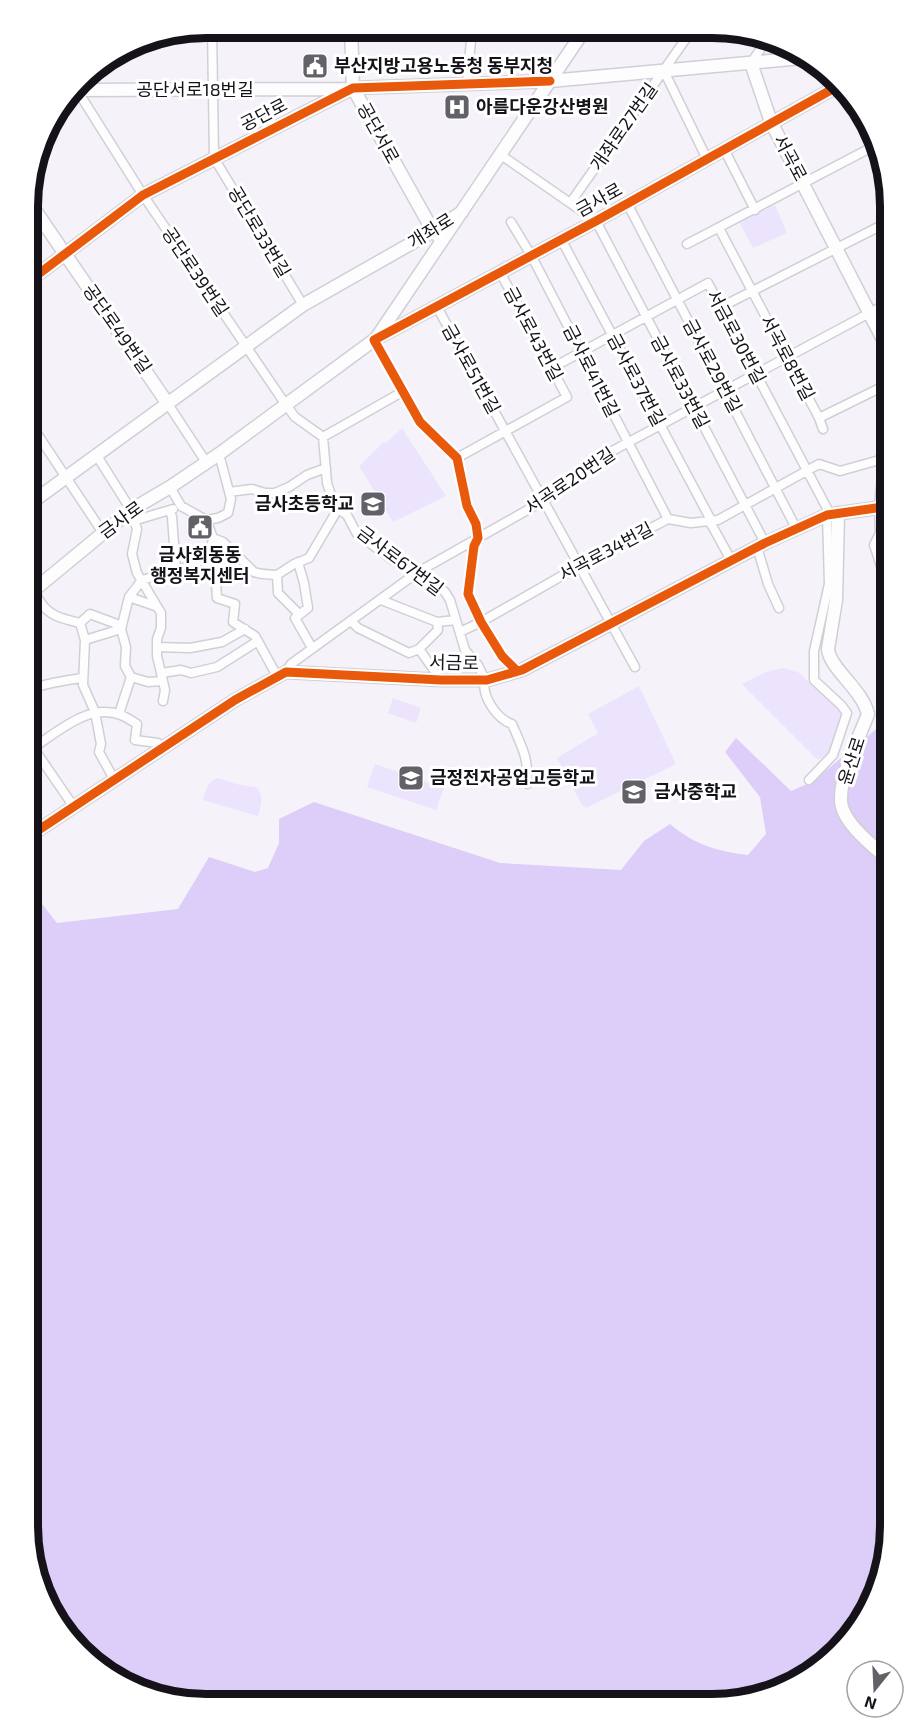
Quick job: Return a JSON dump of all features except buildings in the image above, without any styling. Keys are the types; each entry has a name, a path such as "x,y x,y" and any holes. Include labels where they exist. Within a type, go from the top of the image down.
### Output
{"street":[{"name":"공단로","path":"212,38 214,158"},
{"name":"공단서로","path":"351,38 352,88 433,231 443,240"},
{"path":"467,85 471,38"},
{"name":"개좌로","path":"38,498 303,305 462,212 579,38"},
{"name":"개좌로27번길","path":"571,202 687,38"},
{"path":"751,63 762,45"},
{"name":"공단로","path":"38,275 144,195 352,88 550,81 793,59"},
{"name":"서곡로","path":"751,63 771,122 880,334"},
{"path":"664,71 707,159"},
{"name":"공단서로18번길","path":"85,89 352,88"},
{"name":"금사로","path":"38,582 103,533 219,454 374,340 596,221 832,89"},
{"path":"80,94 144,195"},
{"path":"724,149 755,210"},
{"path":"687,244 870,149"},
{"path":"501,155 596,221"},
{"name":"공단로33번길","path":"214,158 303,305"},
{"name":"공단로39번길","path":"144,195 246,348"},
{"name":"금사로29번길","path":"627,203 796,528"},
{"name":"금사로","path":"374,340 462,212"},
{"name":"공단로49번길","path":"38,214 168,404"},
{"name":"금사로33번길","path":"596,221 745,505 761,545"},
{"path":"511,222 531,255"},
{"path":"721,307 880,226"},
{"name":"서곡로8번길","path":"719,228 819,418 880,387"},
{"name":"금사로37번길","path":"561,239 731,561"},
{"name":"금사로41번길","path":"531,255 668,519"},
{"name":"금사로43번길","path":"500,272 567,397 505,431"},
{"name":"서금로30번길","path":"552,368 708,283 832,514"},
{"path":"399,305 413,320"},
{"name":"금사로51번길","path":"437,307 635,667"},
{"name":"서곡로20번길","path":"282,674 312,648 418,572 544,500 586,465 880,307"},
{"path":"374,340 420,422 457,458 467,506 476,524 478,538 474,546 468,594 481,622 502,656 517,671"},
{"path":"246,348 296,417 323,437 402,392"},
{"path":"168,404 206,462"},
{"path":"819,418 824,429"},
{"name":"금사로51번길","path":"457,458 505,431"},
{"path":"38,435 103,533"},
{"name":"금사로67번길","path":"323,437 330,496 334,507 347,515 357,534 396,561 418,572 445,592 450,600 465,650 478,665 485,680 484,686 488,701 506,722 512,724 526,758 526,784"},
{"path":"170,488 181,506 206,520 228,513 231,499 219,454"},
{"path":"97,456 132,515 137,529 132,554 137,573 161,613 157,647 165,690 164,701"},
{"name":"서곡로34번길","path":"460,632 668,519 691,523 711,522 819,464 840,471 880,460"},
{"path":"229,492 252,489 275,493 289,487 307,474 326,468"},
{"path":"132,515 170,511 181,506"},
{"name":"서금로","path":"282,674 485,680 517,671 796,528 832,514 880,507"},
{"path":"213,538 223,542 254,572 277,576 298,562 309,558 338,509"},
{"path":"170,511 176,570"},
{"path":"809,780 833,755 847,713 842,705 814,680 813,651 829,584 832,514"},
{"name":"윤산로","path":"832,514 836,600 828,649 829,656 856,690 868,714 844,777 840,801 854,826 880,851"},
{"path":"38,830 235,700 282,674 255,636 233,622 236,604 217,598 216,584 211,576 210,556 213,538 206,520"},
{"path":"880,533 874,545 880,562"},
{"path":"761,545 768,584 779,608"},
{"path":"210,556 176,570 142,579 129,597 121,627 126,647 125,666 131,677 148,682 181,670 191,673 217,667 258,642"},
{"path":"297,616 308,608 298,562"},
{"path":"277,576 278,593 297,616 312,648"},
{"path":"129,597 155,606"},
{"path":"38,599 53,616 80,623"},
{"name":"금사로67번길","path":"381,600 437,622 456,620"},
{"path":"80,623 90,614 121,627"},
{"path":"351,621 358,628 409,653 419,648 438,630 437,622"},
{"path":"80,623 85,640 83,685 95,712 101,744 99,752 115,781"},
{"path":"85,640 121,627"},
{"path":"157,647 190,648 222,642 245,629"},
{"path":"419,648 441,680"},
{"path":"119,714 131,677"},
{"path":"38,688 82,678"},
{"path":"38,742 95,712 119,714 137,724 135,740 158,743 162,749"},
{"path":"38,757 74,807"}],"shaded area":[{"path":"775,205 787,233 753,248 739,222"},
{"path":"402,428 446,496 393,522 359,466"},
{"path":"783,668 798,672 844,715 831,752 818,760 742,684 766,672"},
{"path":"639,686 676,764 586,808 582,805 557,758 598,733 588,714"},
{"path":"393,698 421,708 416,723 388,713"},
{"path":"880,726 879,1536 876,1558 867,1590 845,1628 814,1659 786,1676 765,1685 711,1694 206,1694 162,1688 141,1681 103,1659 72,1628 60,1609 46,1579 38,1536 38,899 57,923 178,909 209,857 255,872 268,868 279,843 279,819 314,802 500,863 621,870 644,841 670,824 706,846 748,855 766,834 760,797 725,752 736,738 791,791 812,782"},
{"path":"375,764 444,788 436,810 367,787"},
{"path":"218,778 256,787 261,797 258,816 203,800 209,784"}],"cycle path":[{"path":"38,274 143,195 353,88 550,81"},
{"path":"517,671 502,656 481,622 468,594 474,546 478,538 476,524 467,506 457,458 420,422 374,340 596,221 832,89"},
{"path":"38,830 235,700 286,672 441,680 487,680 522,670 765,543 827,515 880,507"}],"place":[{"name":"부산지방고용노동청 동부지청","path":"315,66"},
{"name":"아름다운강산병원","path":"457,107"},
{"name":"금사초등학교","path":"373,504"},
{"name":"금사회동동 행정복지센터","path":"200,527"},
{"name":"금정전자공업고등학교","path":"411,778"},
{"name":"금사중학교","path":"634,792"}]}
